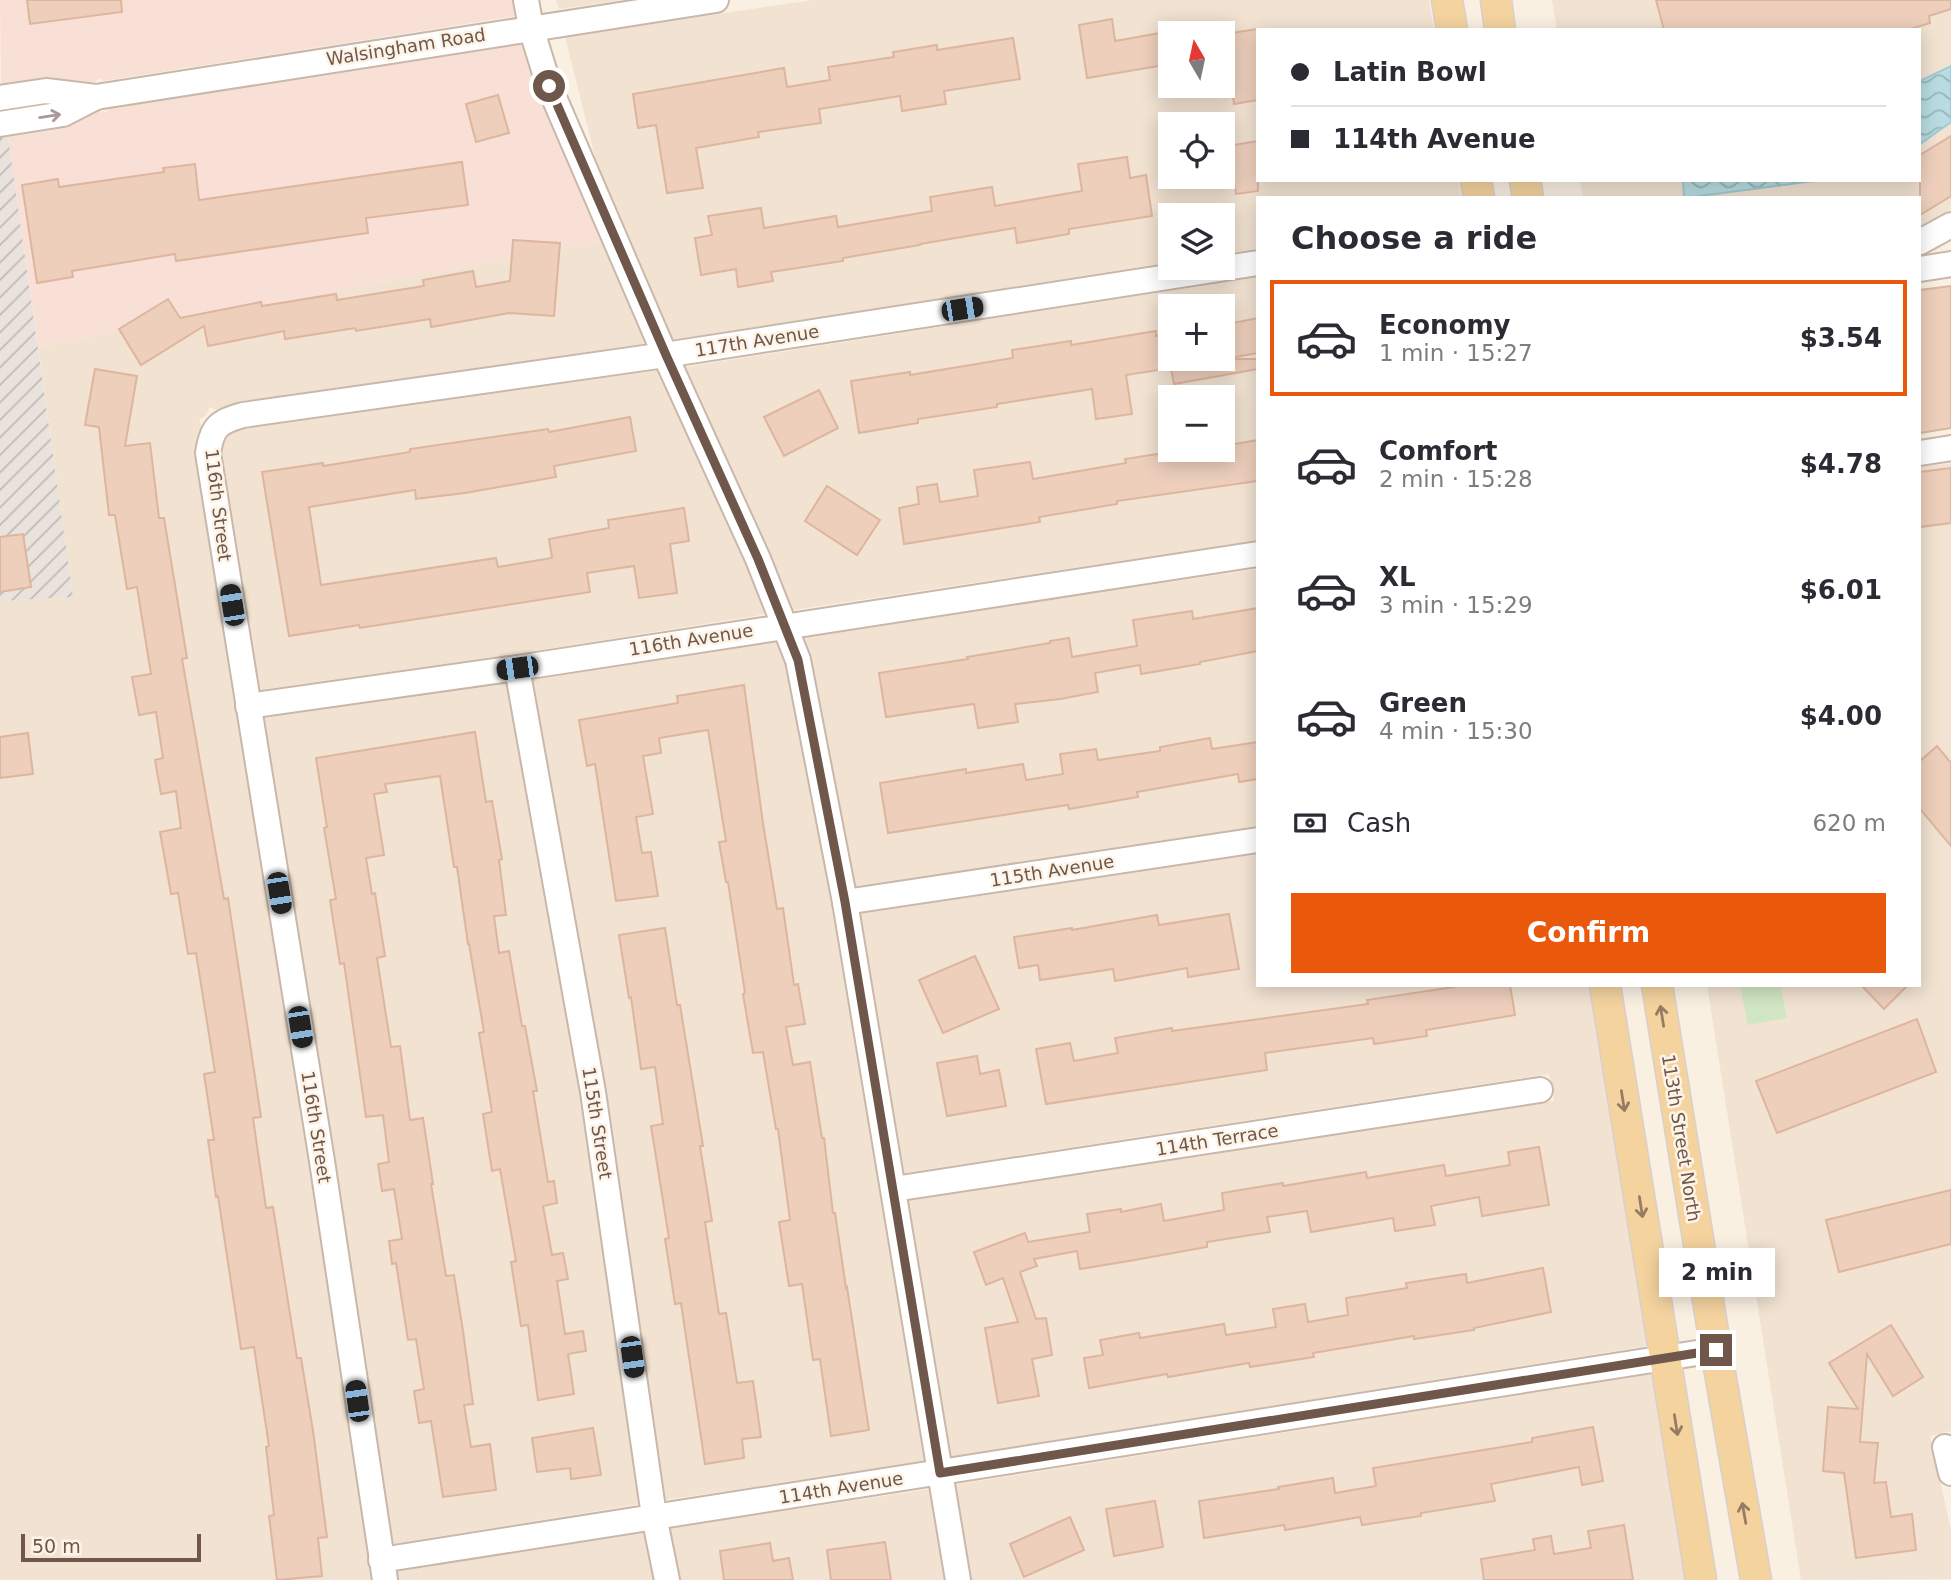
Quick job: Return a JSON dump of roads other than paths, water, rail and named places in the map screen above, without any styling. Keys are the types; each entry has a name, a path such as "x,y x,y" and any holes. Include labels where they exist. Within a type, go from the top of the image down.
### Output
{"main road":[{"path":"1447,0 1452,28"},
{"path":"1496,0 1500,28"},
{"path":"1605,987 1701,1580"},
{"name":"113th Street North","path":"1657,987 1756,1580"}],"street":[{"path":"526,0 531,28 549,86 758,559 798,660 845,902 958,1580"},
{"name":"Walsingham Road","path":"0,98 46,91 96,97 716,0"},
{"name":"Walsingham Road","path":"0,124 63,114 96,97"},
{"path":"1921,241 1951,225"},
{"name":"117th Avenue","path":"216,426 243,415 666,355 1256,263"},
{"path":"1921,269 1951,264"},
{"name":"116th Street","path":"216,426 208,453 322,1161 383,1570"},
{"path":"1921,453 1951,449"},
{"name":"116th Avenue","path":"248,706 517,668 1256,554"},
{"name":"115th Street","path":"517,668 593,1092 654,1516 667,1580"},
{"name":"115th Avenue","path":"845,902 1256,840"},
{"name":"114th Terrace","path":"894,1189 1540,1090"},
{"name":"114th Avenue","path":"383,1570 654,1516 1716,1350"},
{"path":"1945,1447 1951,1474"}],"water":[{"path":"1951,66 1951,122 1921,143 1921,81"},
{"path":"1683,182 1806,182 1699,196 1684,196"}]}
